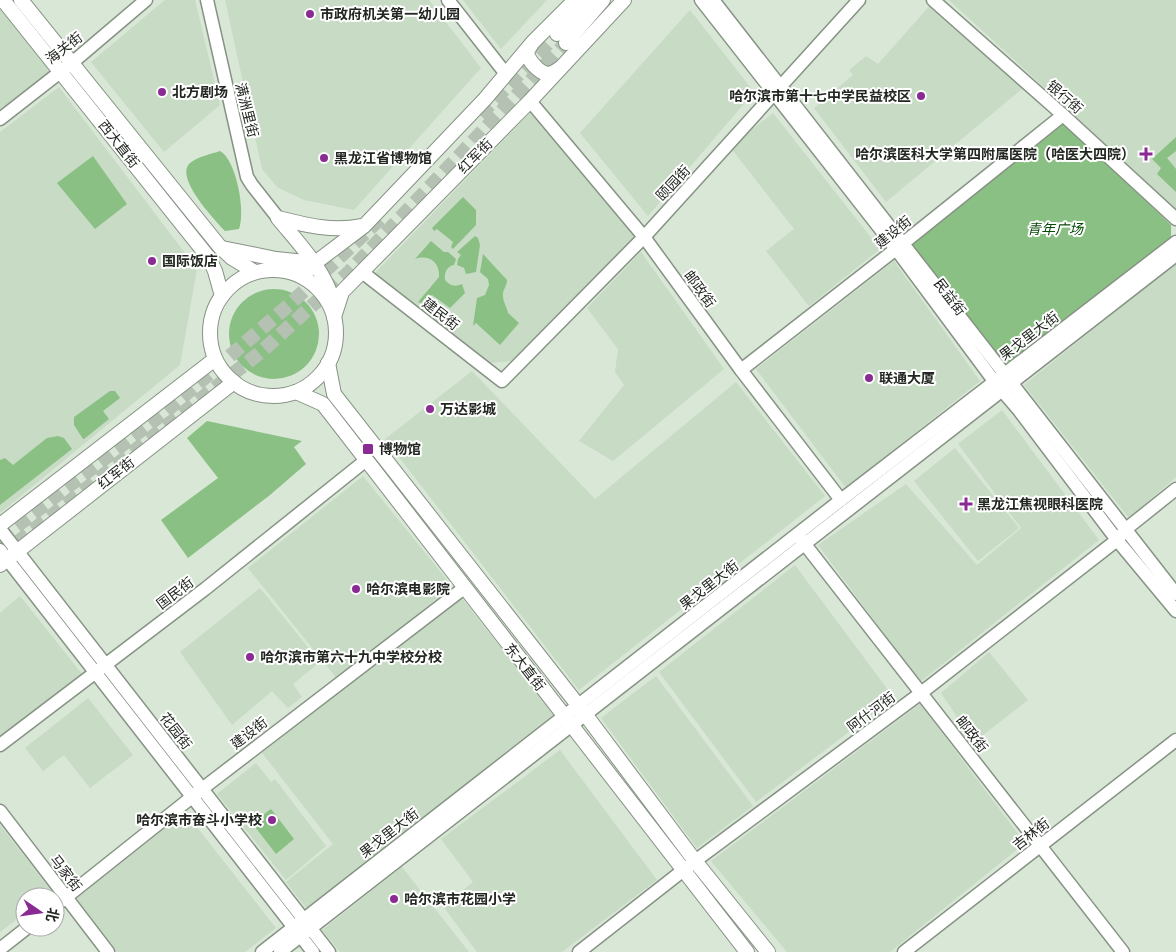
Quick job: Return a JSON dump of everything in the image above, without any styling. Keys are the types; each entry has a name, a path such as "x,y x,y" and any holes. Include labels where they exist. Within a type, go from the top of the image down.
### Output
{"main road":[{"name":"西大直街","path":"3,0 209,258 222,296"},
{"name":"西大直街","path":"21,0 220,247 237,262 254,272"},
{"path":"302,276 315,263 364,226 485,99 516,60 576,0"},
{"path":"589,0 561,38 604,0"},
{"name":"红军街","path":"334,317 342,292 530,101 624,0"},
{"path":"533,42 527,55 538,68 546,74 552,74 560,68"},
{"path":"278,218 322,228 364,226"},
{"path":"278,218 315,263 329,286 333,301 336,341 328,363 317,378 296,392 286,395 267,396 248,391 234,382 225,374 216,359 212,349 210,326 212,316 222,296 236,281 254,272 279,269 302,276 322,293 332,308 334,317"},
{"path":"220,247 276,259 315,263"},
{"path":"0,525 216,359"},
{"name":"东大直街","path":"328,363 334,394 581,710 747,952"},
{"name":"红军街","path":"6,556 234,382"},
{"name":"东大直街","path":"296,392 323,404 567,721 689,866 768,952"}],"street":[{"name":"海关街","path":"0,119 146,0"},
{"name":"满洲里街","path":"206,0 247,177 278,218"},
{"path":"448,0 506,74"},
{"name":"民益街","path":"701,0 778,90"},
{"name":"民益街","path":"713,0 778,90 1003,382 1126,530 1176,594"},
{"name":"颐园街","path":"502,380 644,237 859,0"},
{"name":"银行街","path":"933,0 1063,115 1176,219"},
{"name":"邮政街","path":"530,101 644,237 741,370 841,500"},
{"name":"建设街","path":"741,370 900,246 1063,115"},
{"name":"果戈里大街","path":"262,952 302,927 1003,382 1176,242"},
{"name":"果戈里大街","path":"801,539 841,500 1176,255"},
{"name":"建民街","path":"362,272 502,380"},
{"name":"民益街","path":"1003,382 1018,409 1117,540 1176,611"},
{"name":"国民街","path":"0,745 205,589 366,461"},
{"name":"阿什河街","path":"579,952 689,866 921,693 1117,540 1126,530 1176,489"},
{"name":"花园街","path":"0,529 6,556 100,668 302,927 329,952"},
{"name":"邮政街","path":"801,539 1122,952"},
{"name":"建设街","path":"66,897 197,793 464,588"},
{"name":"吉林街","path":"904,952 1176,740"},
{"name":"马家街","path":"0,811 108,952"},
{"name":"果戈里大街","path":"280,952 302,927"},
{"name":"花园街","path":"302,927 313,952"},
{"path":"0,949 15,937"}],"shaded area":[{"name":"北方剧场","path":"165,0 195,0 220,105 164,152 91,62"},
{"path":"225,0 429,0 481,68 354,210 304,200 277,187 262,169"},
{"path":"463,0 547,0 501,49"},
{"name":"哈尔滨医科大学第四附属医院（哈医大四院）","path":"949,0 1176,0 1176,209 1010,56"},
{"name":"哈尔滨市第十七中学民益校区","path":"934,1 1028,84 886,202 814,108 853,75 849,70 866,56 878,64"},
{"path":"0,6 51,71 0,109"},
{"path":"690,10 754,92 648,216 580,133"},
{"path":"59,87 197,269 180,365 0,513 0,132"},
{"path":"530,113 635,237 513,361 489,363 374,274"},
{"path":"773,113 880,249 809,306 766,251 794,229 730,147"},
{"path":"641,252 724,369 613,461 579,441 624,385 615,372 618,349 587,308"},
{"name":"联通大厦","path":"894,261 980,381 846,488 756,369"},
{"path":"1176,263 1176,477 1129,518 1024,385"},
{"path":"472,371 595,499 736,382 825,496 579,690 385,439"},
{"path":"1002,410 1099,540 920,682 818,545 906,484 977,565 1021,528 958,444"},
{"name":"黑龙江焦视眼科医院","path":"955,448 1019,528 978,561 914,481"},
{"path":"363,476 452,586 337,679 248,568"},
{"path":"795,565 894,698 756,802 659,672"},
{"name":"哈尔滨市第六十九中学校分校","path":"260,588 320,662 293,684 302,697 288,708 272,691 232,725 180,652"},
{"path":"20,596 82,674 0,737 0,613"},
{"path":"461,597 554,715 307,909 286,882 333,844 262,753"},
{"path":"989,652 1028,700 974,742 941,693"},
{"path":"656,676 753,806 697,848 601,718"},
{"path":"88,698 133,755 90,788 64,755 43,771 25,748"},
{"path":"920,704 1025,843 890,952 787,952 711,861"},
{"path":"560,750 657,880 562,952 477,952 443,906 473,882 441,839"},
{"name":"哈尔滨市奋斗小学校","path":"256,763 271,782 275,779 326,846 286,880 217,794"},
{"path":"185,812 276,928 245,952 117,952 75,898"},
{"path":"0,825 48,887 15,887 15,921 0,932"},
{"name":"哈尔滨市花园小学","path":"402,867 469,952 340,952 322,930"}],"green space":[{"name":"青年广场","path":"1064,123 1171,225 1171,241 1010,361 1001,363 912,248 913,239"},
{"path":"1176,137 1176,151 1167,158 1176,169 1176,192 1157,174 1161,168 1152,159"},
{"path":"220,151 231,164 238,187 241,211 239,229 225,231 197,198 187,178 186,169 190,163 200,157"},
{"path":"93,156 127,204 95,229 57,183"},
{"path":"463,197 476,210 476,225 453,249 451,247 453,242 437,229 434,231 432,228"},
{"path":"475,236 478,238 480,245 476,272 466,274 464,268 457,265 461,255 457,252"},
{"path":"431,241 456,259 454,265 447,270 445,280 453,285 462,284 465,293 450,308 432,295 428,296 421,303 418,302 439,277 438,267 433,260 425,258 415,259"},
{"path":"483,254 507,280 503,294 504,300 508,313 519,323 500,345 476,323 473,326 477,298 485,295 489,285 488,279 480,272"},
{"path":"274,289 291,292 306,302 316,317 319,334 316,351 306,366 291,376 274,379 257,376 242,366 232,351 229,334 232,317 242,302 257,292"},
{"path":"110,391 115,391 120,398 103,411 109,419 83,439 74,425 74,417"},
{"path":"207,421 302,441 294,447 306,464 270,495 188,558 161,520 218,478 187,438"},
{"path":"58,436 64,438 72,449 0,505 0,460 5,458 13,465 47,438"},
{"path":"271,809 294,839 276,854 252,823"}],"tunnel":[{"path":"480,115 557,34"},
{"path":"0,556 262,351 347,274 566,43"},
{"path":"0,539 165,412 289,305 380,219"}],"place":[{"name":"市政府机关第一幼儿园","path":"310,14"},
{"name":"北方剧场","path":"162,92"},
{"name":"哈尔滨市第十七中学民益校区","path":"921,96"},
{"name":"哈尔滨医科大学第四附属医院（哈医大四院）","path":"1146,154"},
{"name":"黑龙江省博物馆","path":"324,158"},
{"name":"国际饭店","path":"152,261"},
{"name":"联通大厦","path":"869,378"},
{"name":"万达影城","path":"430,409"},
{"name":"博物馆","path":"368,449"},
{"name":"黑龙江焦视眼科医院","path":"966,504"},
{"name":"哈尔滨电影院","path":"356,589"},
{"name":"哈尔滨市第六十九中学校分校","path":"250,657"},
{"name":"哈尔滨市奋斗小学校","path":"272,820"},
{"name":"哈尔滨市花园小学","path":"394,899"}]}
